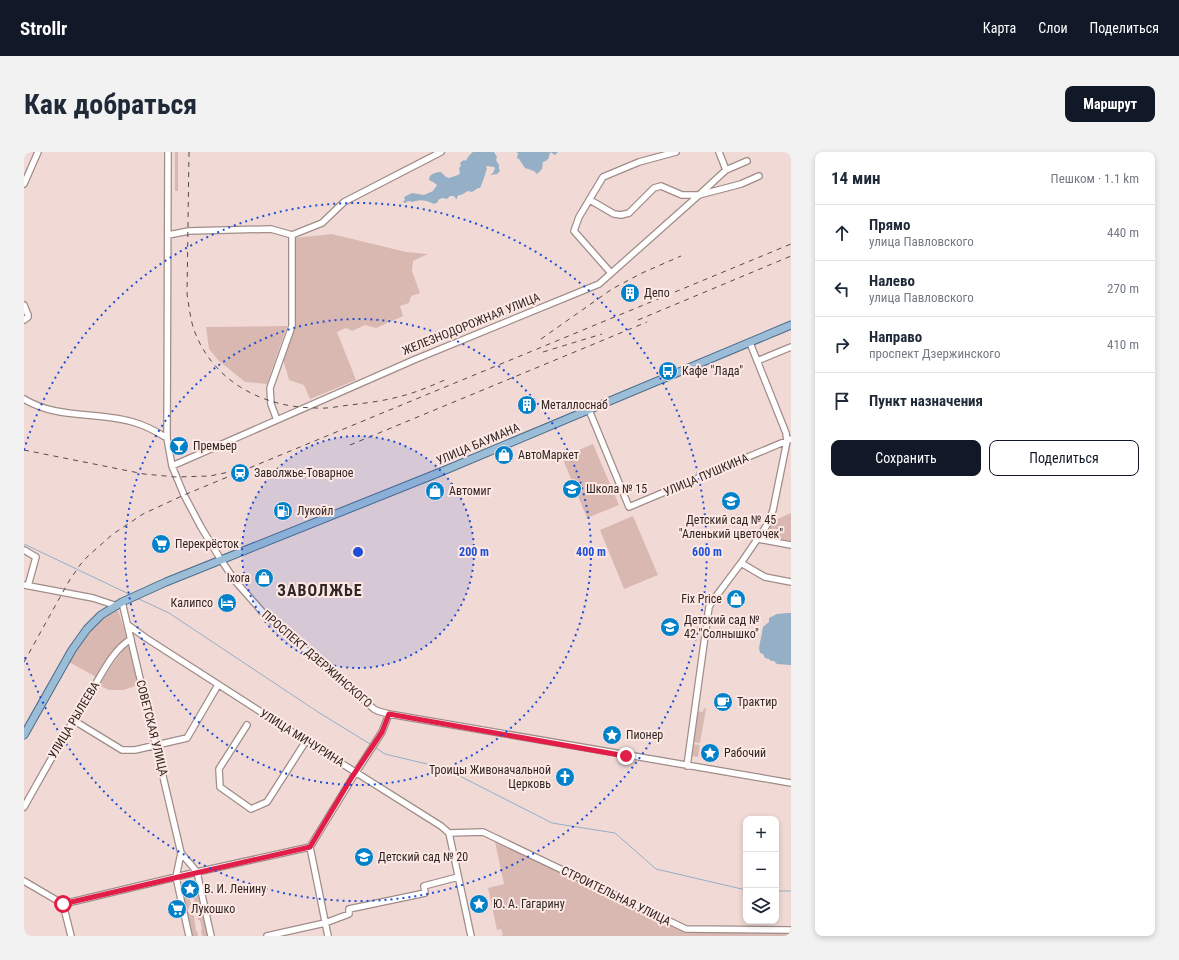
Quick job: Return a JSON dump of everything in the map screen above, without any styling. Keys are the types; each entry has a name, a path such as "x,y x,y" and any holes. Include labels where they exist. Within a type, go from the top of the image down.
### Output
{"main road":[{"name":"УЛИЦА БАУМАНА","path":"24,735 72,650 87,629 101,615 120,604 220,560 311,525 791,325"}],"street":[{"path":"24,184 38,152"},
{"name":"ПРОСПЕКТ ДЗЕРЖИНСКОГО","path":"168,152 167,438 172,466 184,495 220,560 236,582 266,616 378,711 791,783"},
{"path":"168,235 188,232 271,229 292,235 322,223 344,202 441,152"},
{"path":"611,273 574,231 580,217 603,177 639,162 676,152"},
{"path":"719,152 726,170"},
{"path":"590,200 614,214 621,215 629,213 654,188 661,186 682,195 699,195 726,170 746,161"},
{"name":"ЖЕЛЕЗНОДОРОЖНАЯ УЛИЦА","path":"172,466 416,359 599,284 699,195 741,184 759,176"},
{"path":"277,420 271,404 270,388 292,326 292,235"},
{"path":"24,305 28,318 24,320"},
{"path":"687,766 709,607 714,598 741,564 769,522 789,440 750,343"},
{"path":"757,361 791,347"},
{"path":"24,399 38,406 70,414 136,422 167,438"},
{"name":"УЛИЦА ПУШКИНА","path":"589,410 629,507 789,440"},
{"path":"758,539 791,545"},
{"path":"24,550 36,557 26,585 120,604"},
{"path":"741,564 765,577 791,582"},
{"name":"СОВЕТСКАЯ УЛИЦА","path":"120,604 128,625 181,853"},
{"name":"УЛИЦА МИЧУРИНА","path":"128,625 218,685 442,826 449,833"},
{"name":"УЛИЦА РЫЛЕЕВА","path":"24,807 73,720 109,663 122,644 131,639"},
{"path":"73,720 122,750 135,750 156,746 187,738 218,685"},
{"path":"328,936 310,847 382,732 389,714"},
{"path":"247,725 220,769 220,787 251,809 267,802 306,741"},
{"name":"СТРОИТЕЛЬНАЯ УЛИЦА","path":"449,833 483,832 686,929 791,930"},
{"path":"449,833 471,936"},
{"path":"24,881 63,904 310,847"},
{"path":"181,853 197,872 211,936"},
{"path":"181,853 176,877 189,936"},
{"path":"267,936 325,923 349,914 349,909 425,893 424,886 458,877"},
{"path":"63,904 71,936"}],"shaded area":[{"path":"175,152 178,152 178,191 175,191"},
{"path":"332,234 406,252 428,254 413,261 412,271 420,293 411,296 409,303 400,306 403,316 376,328 365,325 352,331 346,328 337,332 356,380 310,399 304,385 289,380 283,359 296,323 295,238"},
{"path":"287,326 267,384 245,382 218,360 209,349 206,327"},
{"path":"593,444 619,505 587,518 562,457"},
{"path":"791,513 791,543 766,538 773,521"},
{"path":"633,516 658,575 624,589 600,530"},
{"path":"118,610 127,638 106,661 96,677 69,662 90,632 102,620"},
{"path":"128,644 138,685 123,690 109,690 99,685 112,665"},
{"path":"704,708 706,709 700,743 693,742 697,711 703,712"},
{"path":"692,744 700,745 698,757 691,756"},
{"path":"495,842 687,933 791,932 791,936 501,936 503,935 501,929 497,930 488,888 504,884"},
{"path":"195,891 199,891 202,906 200,907 195,904 193,894 196,894"},
{"path":"186,894 186,896 189,895 191,904 186,910 182,895"},
{"path":"200,910 203,910 209,936 202,936 200,920 198,920 197,915"},
{"path":"189,912 194,916 198,936 191,936 186,913"}],"water":[{"path":"473,152 494,152 499,165 500,171 497,174 490,175 493,173 495,168 486,167 487,168 480,188 472,192 468,191 459,195 457,199 454,196 450,196 447,199 442,198 434,204 422,200 412,202 408,201 405,203 403,202 405,200 404,197 412,193 424,195 433,191 437,185 429,180 429,178 437,172 441,172 449,178 458,175 460,173 460,163 464,160 466,161"},
{"path":"516,152 550,152 548,158 543,162 542,169 537,174 534,171 525,168 517,158 518,153"},
{"path":"550,152 558,152 555,155"},
{"path":"791,613 791,665 777,664 774,661 765,658 763,654 760,653 759,648 763,627 769,622 769,618 777,614"}],"waterway":[{"path":"24,544 131,595"},
{"path":"139,599 169,613 318,712 370,744"},
{"path":"376,748 385,754 444,768 552,823 615,833 656,869 743,889"},
{"path":"779,891 791,891"}],"railway":[{"path":"189,152 187,294 193,327 201,346 212,362 226,376 242,388 259,397 277,403 297,407 321,408 368,403 392,398 417,391 447,379"},
{"path":"24,662 69,581 80,565 113,534 143,514 184,495 791,244"},
{"path":"541,339 612,289 642,273 681,256"},
{"path":"638,320 791,256"},
{"path":"350,445 647,322"},
{"path":"543,352 602,334"},
{"path":"24,450 144,474 176,477 210,476 229,472"}],"place":[{"name":"Депо","path":"630,293"},
{"name":"Кафе \"Лада\"","path":"668,371"},
{"name":"Металлоснаб","path":"527,405"},
{"name":"Премьер","path":"179,446"},
{"name":"АвтоМаркет","path":"504,455"},
{"name":"Заволжье-Товарное","path":"240,473"},
{"name":"Школа № 15","path":"572,489"},
{"name":"Автомиг","path":"435,491"},
{"name":"Детский сад № 45 \"Аленький цветочек\"","path":"731,501"},
{"name":"Лукойл","path":"283,511"},
{"name":"Перекрёсток","path":"161,544"},
{"name":"Ixora","path":"264,578"},
{"name":"Fix Price","path":"736,599"},
{"name":"Калипсо","path":"227,603"},
{"name":"Детский сад № 42 \"Солнышко\"","path":"670,627"},
{"name":"Трактир","path":"723,702"},
{"name":"Пионер","path":"612,735"},
{"name":"Рабочий","path":"710,753"},
{"name":"Троицы Живоначальной Церковь","path":"565,777"},
{"name":"Детский сад № 20","path":"364,857"},
{"name":"В. И. Ленину","path":"190,889"},
{"name":"Ю. А. Гагарину","path":"479,904"},
{"name":"Лукошко","path":"177,909"}],"district":[{"name":"ЗАВОЛЖЬЕ","path":"320,590"}],"route":[{"path":"63,904 310,847 352,777 382,732 389,714 626,756"}]}
